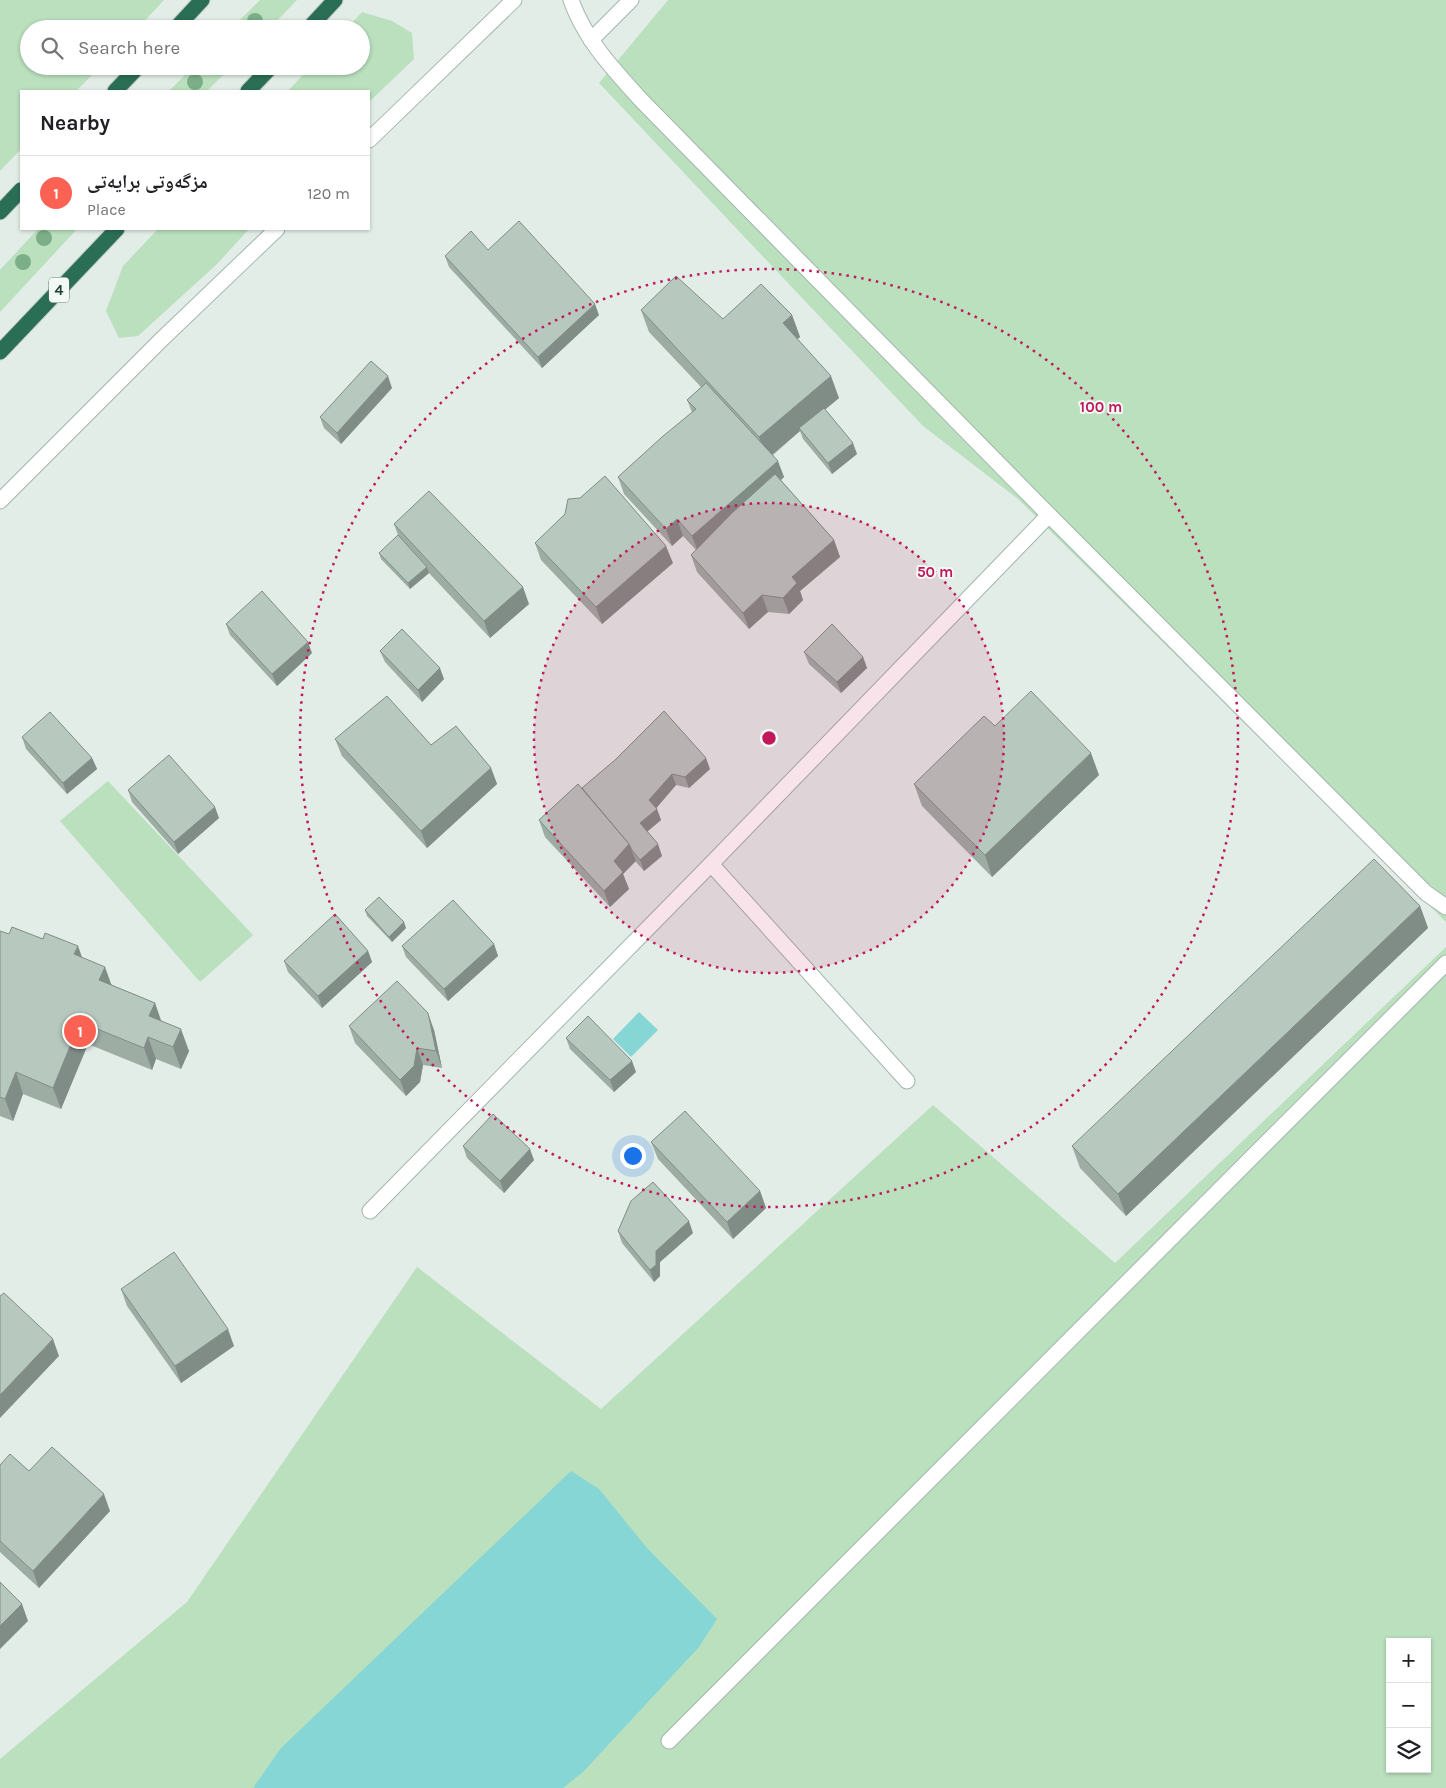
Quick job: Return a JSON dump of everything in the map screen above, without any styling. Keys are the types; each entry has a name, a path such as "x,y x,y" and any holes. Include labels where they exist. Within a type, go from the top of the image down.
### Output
{"highway":[{"path":"183,20 202,0"},
{"path":"316,20 335,0"},
{"path":"116,90 130,75"},
{"path":"249,90 263,75"},
{"path":"0,212 20,191"},
{"name":"4","path":"0,352 116,230"}],"street":[{"path":"370,139 514,0"},
{"path":"571,0 583,28 591,40 642,102 1049,515 1426,893 1446,908"},
{"path":"591,40 631,0"},
{"path":"0,501 161,340 276,230"},
{"path":"370,1211 711,864 1049,515"},
{"path":"711,864 907,1081"},
{"path":"669,1741 1446,963"}],"green space":[{"path":"0,0 164,0 145,20 20,20 20,75 92,75 77,90 20,90 20,150 0,171"},
{"path":"260,0 297,0 278,20 240,20"},
{"path":"668,0 1446,0 1446,922 1018,499 923,426 599,83"},
{"path":"362,12 392,21 412,33 414,59 370,101 370,90 289,90 303,75 370,75 370,20 354,20"},
{"path":"185,75 223,75 208,90 170,90"},
{"path":"37,230 76,230 0,312 0,270"},
{"path":"157,230 248,230 217,264 138,336 119,338 106,311 123,266"},
{"path":"108,781 253,935 200,982 60,821"},
{"path":"1446,947 1446,1788 0,1788 0,1759 187,1602 417,1267 601,1409 933,1105 1115,1263"}],"water":[{"path":"639,1012 658,1030 631,1057 613,1039"},
{"path":"571,1471 599,1489 647,1548 717,1619 699,1647 583,1772 563,1788 253,1788 281,1748"}],"building":[{"path":"519,221 595,304 538,357 445,256 471,231 488,250"},
{"path":"676,276 723,319 761,284 792,315 783,323 831,376 759,437 641,310"},
{"path":"371,361 388,376 337,433 320,417"},
{"path":"706,383 778,461 692,536 677,519 666,529 618,477 696,409 687,400"},
{"path":"824,408 853,443 828,463 799,428"},
{"path":"775,474 834,540 792,577 797,583 783,598 762,595 743,613 691,555 732,513"},
{"path":"605,476 666,546 596,607 535,543 565,514 568,499 580,498"},
{"path":"429,491 523,587 484,621 394,524"},
{"path":"398,535 427,567 408,583 379,553"},
{"path":"262,591 308,642 272,674 226,624"},
{"path":"832,624 863,657 837,682 804,652"},
{"path":"402,629 440,668 418,690 380,651"},
{"path":"1031,691 1091,753 985,855 914,784 984,716 995,726"},
{"path":"387,696 431,745 456,726 491,768 421,831 335,739"},
{"path":"664,711 706,758 685,777 672,774 649,800 657,809 640,823 658,844 640,860 582,788 615,760"},
{"path":"50,712 92,758 63,783 22,737"},
{"path":"169,755 215,807 174,842 128,790"},
{"path":"578,784 629,844 614,861 623,872 604,891 539,820"},
{"path":"1374,859 1420,906 1118,1194 1072,1146"},
{"path":"379,897 404,922 389,937 365,910"},
{"path":"453,900 494,944 444,989 402,946"},
{"path":"335,914 368,951 318,996 284,961"},
{"path":"12,927 43,939 45,933 78,946 74,954 105,967 99,980 155,1003 149,1016 181,1029 173,1047 148,1037 144,1048 80,1022 53,1088 16,1072 5,1099 0,1097 0,931 9,934"},
{"path":"397,981 428,1013 436,1051 417,1048 414,1066 400,1080 349,1026"},
{"path":"588,1016 632,1061 610,1080 566,1038"},
{"path":"685,1111 760,1191 727,1222 651,1142"},
{"path":"493,1114 530,1149 500,1181 463,1146"},
{"path":"653,1182 689,1221 656,1251 656,1265 650,1270 618,1231 631,1201"},
{"path":"174,1252 228,1329 175,1366 121,1289"},
{"path":"4,1293 53,1339 0,1395 0,1296"},
{"path":"52,1447 104,1494 33,1571 0,1541 0,1465 10,1454 29,1471"},
{"path":"0,1582 22,1604 0,1626"}],"place":[{"name":"مزگەوتی برایەتی","path":"80,1031"}]}
